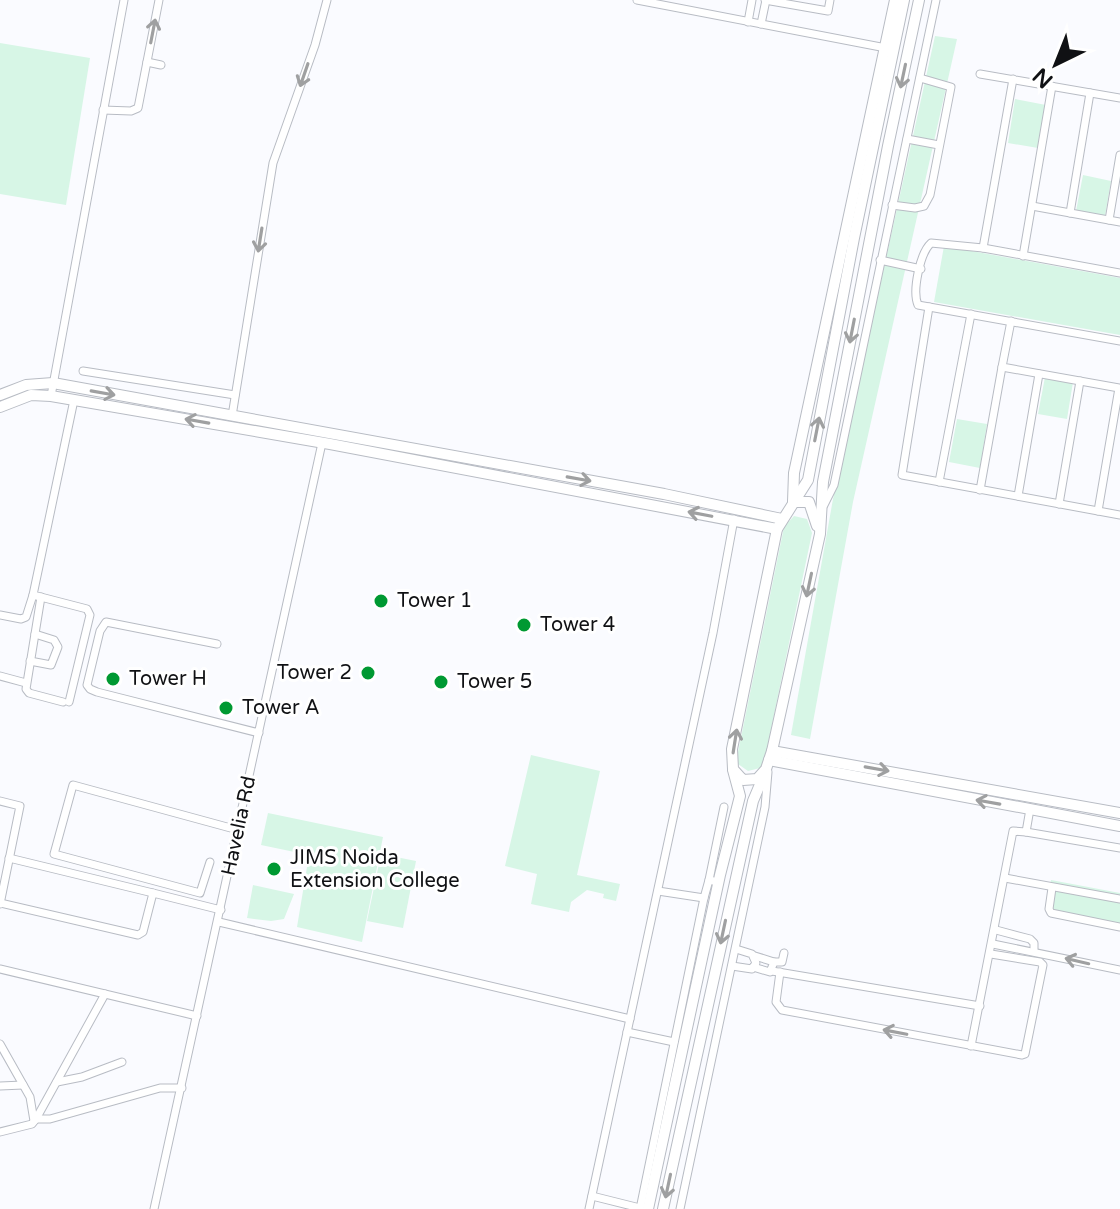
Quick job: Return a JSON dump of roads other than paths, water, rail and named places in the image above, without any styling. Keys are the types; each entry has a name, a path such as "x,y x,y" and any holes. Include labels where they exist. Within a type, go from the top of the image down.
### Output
{"main road":[{"path":"648,1209 713,881 740,796 732,749 780,524 808,480 889,49 895,0"},
{"path":"889,49 904,0"},
{"path":"663,1209 753,801 769,761 817,546 823,508 823,482 919,0"},
{"path":"0,395 26,385 53,383 232,416 354,444 780,524"},
{"path":"0,407 31,395 51,396 322,443 354,444"},
{"path":"793,502 809,502 813,508 817,521 817,546"},
{"path":"733,769 743,780 757,779 769,761"},
{"path":"769,761 1120,826"},
{"path":"769,761 1120,813"}],"street":[{"path":"51,396 124,0"},
{"path":"103,110 131,111 138,108 159,0"},
{"path":"232,416 273,163 315,45 327,0"},
{"path":"637,0 662,2 889,49"},
{"path":"748,22 752,0"},
{"path":"761,24 766,0 828,11 830,0"},
{"path":"823,508 834,485 936,0"},
{"path":"147,62 161,65"},
{"path":"980,74 1120,98"},
{"path":"892,205 915,208 927,203 951,87 920,78"},
{"path":"983,248 1013,79"},
{"path":"1023,256 1052,86"},
{"path":"1070,213 1090,93"},
{"path":"907,139 939,145"},
{"path":"1109,220 1120,155"},
{"path":"1032,206 1120,222"},
{"path":"1120,273 983,248 931,243 924,252 915,302 1120,341"},
{"path":"880,260 921,269"},
{"path":"929,307 902,475 1120,515"},
{"path":"939,482 971,314"},
{"path":"980,490 1011,321"},
{"path":"1002,367 1120,387 1098,511"},
{"path":"83,371 235,395"},
{"path":"1018,496 1039,374"},
{"path":"1059,504 1080,381"},
{"path":"157,403 160,383"},
{"path":"37,596 87,609 90,615 66,702 29,693 26,683 35,634 37,596 74,400"},
{"name":"Havelia Rd","path":"154,1209 322,443"},
{"path":"589,1209 713,633 735,515"},
{"path":"0,615 26,617 37,596"},
{"path":"217,644 106,622 100,631 87,685 97,692 259,733"},
{"path":"30,661 51,665 58,647 54,640 35,634"},
{"path":"0,676 26,683"},
{"path":"680,1209 749,889 765,807 769,761"},
{"path":"210,862 200,893 54,854 73,785 238,830"},
{"path":"0,801 20,806 0,903 138,935 143,932 153,893"},
{"path":"592,1196 640,1209 704,898 713,881 724,807"},
{"path":"1026,832 1030,809"},
{"path":"971,1046 1013,831 1120,848"},
{"path":"9,858 221,910"},
{"path":"1005,878 1120,899"},
{"path":"734,885 749,889"},
{"path":"1052,888 1051,913 1120,927"},
{"path":"658,891 704,898"},
{"path":"219,922 630,1019"},
{"path":"996,930 1030,939 1034,943 1034,951"},
{"path":"993,944 1120,970"},
{"path":"736,949 776,968"},
{"path":"784,953 782,962 776,968 776,1002 782,1010 1022,1055 1025,1054 1043,965 991,954"},
{"path":"753,967 755,956"},
{"path":"732,966 776,968 980,1006"},
{"path":"0,969 197,1016"},
{"path":"0,1132 32,1124 105,994"},
{"path":"627,1032 674,1042"},
{"path":"0,1044 30,1097 35,1120"},
{"path":"57,1082 88,1075 122,1062"},
{"path":"0,1086 23,1085"},
{"path":"35,1120 160,1088 182,1088"}],"place":[{"name":"Tower 1","path":"381,601"},
{"name":"Tower 4","path":"524,625"},
{"name":"Tower 2","path":"368,673"},
{"name":"Tower H","path":"113,679"},
{"name":"Tower 5","path":"441,682"},
{"name":"Tower A","path":"226,708"},
{"name":"JIMS Noida Extension College","path":"274,869"}]}
